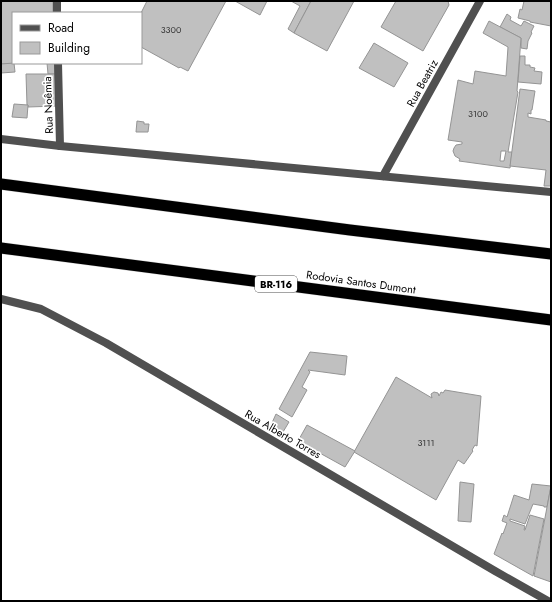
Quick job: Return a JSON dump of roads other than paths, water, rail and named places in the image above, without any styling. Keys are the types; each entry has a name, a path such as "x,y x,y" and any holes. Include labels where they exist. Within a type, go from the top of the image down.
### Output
{"highway":[{"path":"1,184 350,230 551,254"},
{"name":"Rodovia Santos Dumont","path":"1,248 551,320"}],"street":[{"path":"57,1 57,12"},
{"name":"Rua Beatriz","path":"383,176 480,1"},
{"name":"Rua Noêmia","path":"58,64 60,146"},
{"path":"1,139 60,146 551,192"},
{"name":"Rua Alberto Torres","path":"1,298 40,309 106,343 548,601"}]}
